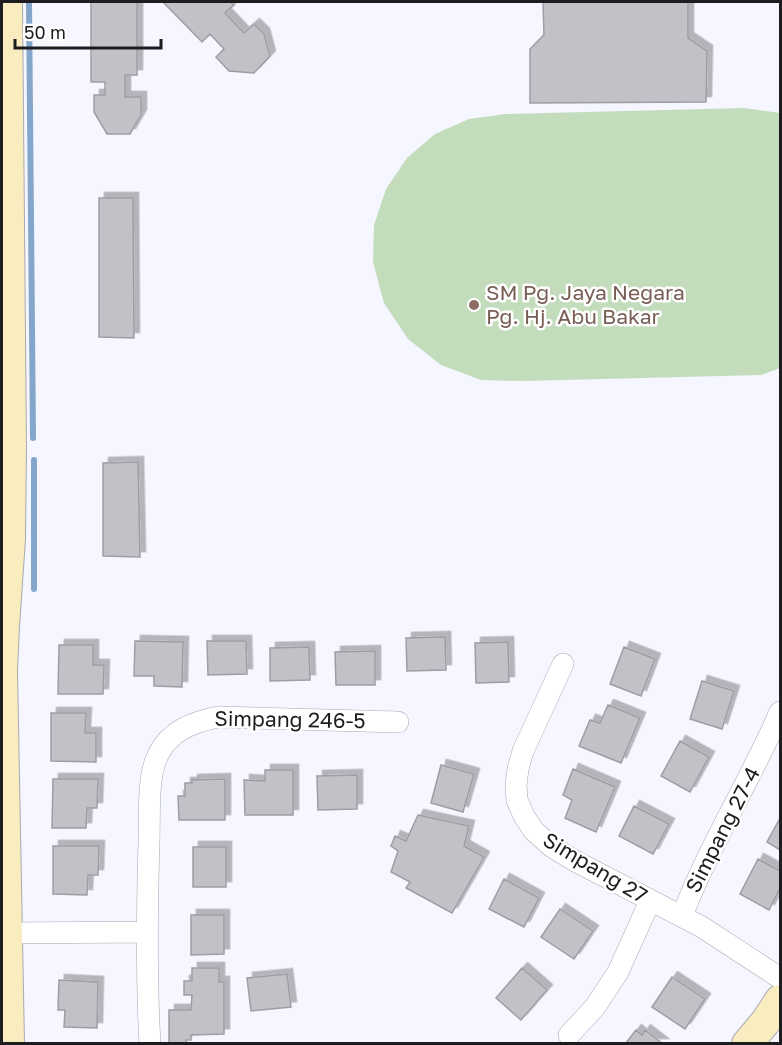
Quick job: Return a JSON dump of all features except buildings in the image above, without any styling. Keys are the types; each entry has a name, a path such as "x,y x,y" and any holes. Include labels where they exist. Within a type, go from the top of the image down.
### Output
{"street":[{"path":"8,2 12,417 10,539 2,671 9,1044"},
{"name":"Simpang 27","path":"563,664 523,751 518,769 517,800 534,831 552,847 577,862 702,927 780,978"},
{"name":"Simpang 27-4","path":"682,916 694,883 763,752 780,712"},
{"name":"Simpang 246-5","path":"150,1044 147,932 151,783 157,756 165,743 188,726 201,720 218,717 398,722"},
{"path":"569,1035 595,1006 618,972 650,901"},
{"path":"6,933 147,932"},
{"path":"747,1044 780,1000"}],"green space":[{"path":"744,108 780,113 780,368 761,375 481,380 441,365 408,339 384,303 373,262 374,225 386,189 407,158 435,134 469,119 506,114"}],"waterway":[{"path":"29,2 33,438"},
{"path":"34,460 34,589"}],"place":[{"name":"SM Pg. Jaya Negara Pg. Hj. Abu Bakar","path":"474,305"}]}
